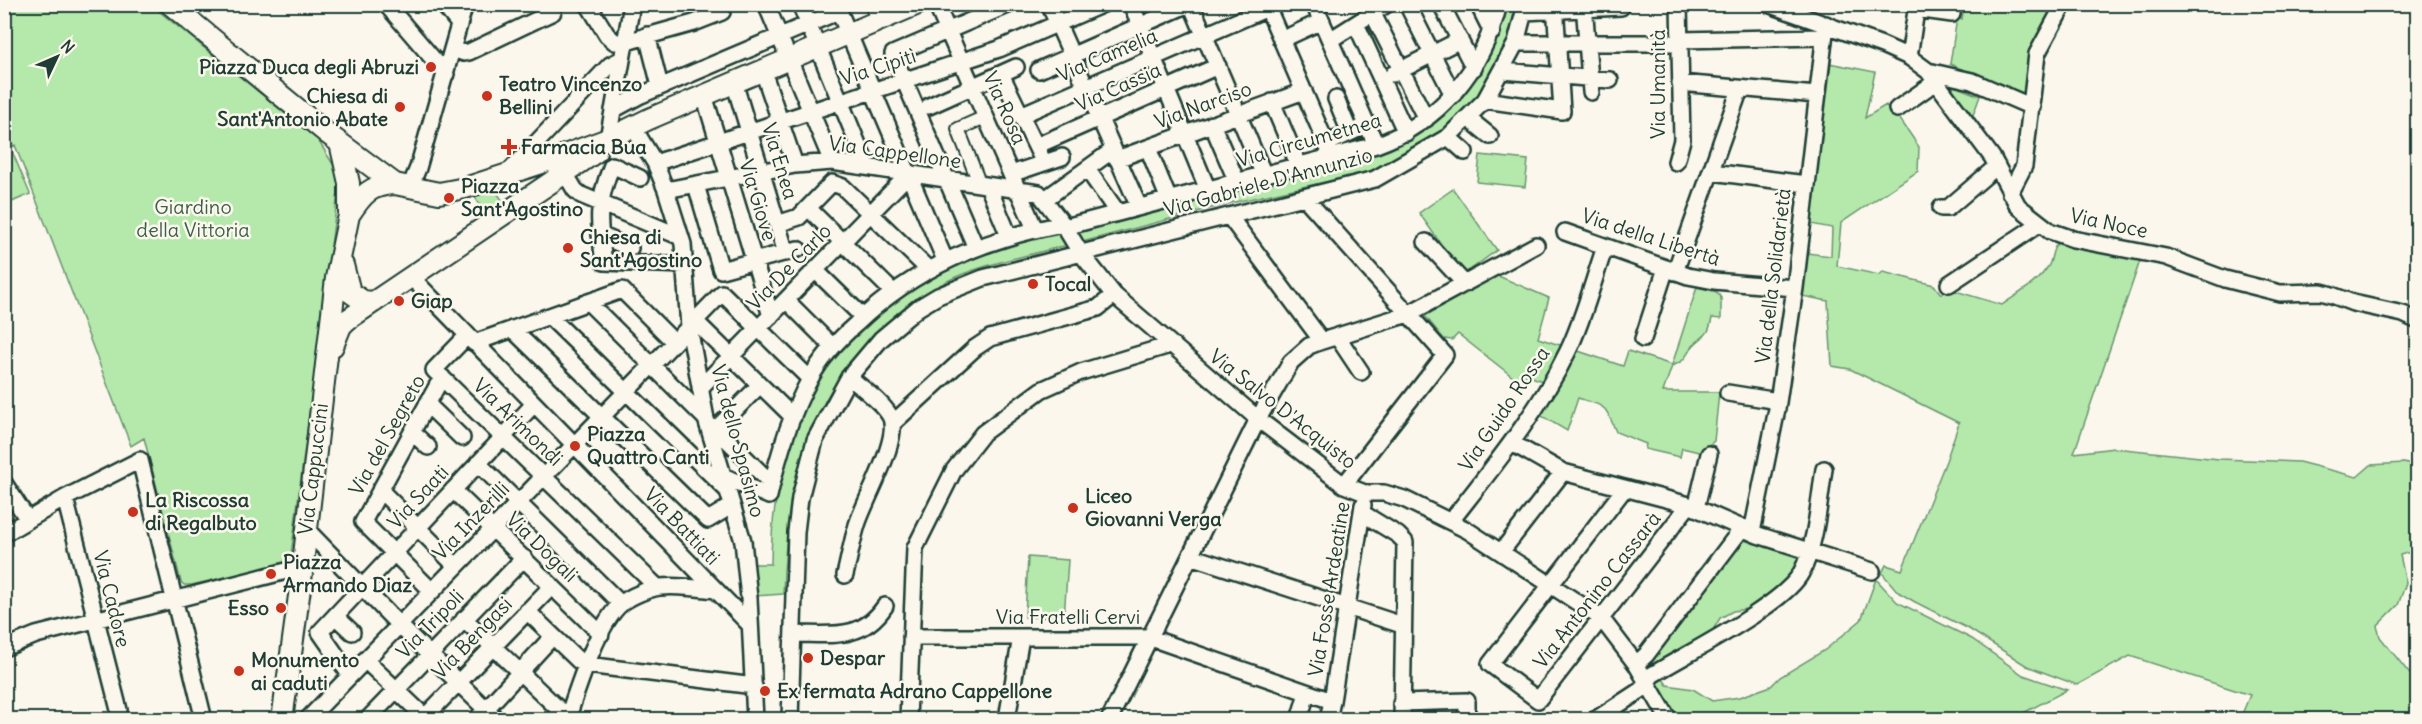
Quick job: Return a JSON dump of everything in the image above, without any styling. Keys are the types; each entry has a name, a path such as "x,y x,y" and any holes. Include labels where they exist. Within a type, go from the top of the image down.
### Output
{"street":[{"path":"170,4 340,143 403,186"},
{"path":"386,4 446,74"},
{"path":"588,4 607,35 615,42 626,42 694,23 722,12"},
{"path":"326,361 341,326 520,204 570,181 608,139 632,4"},
{"path":"766,4 832,162"},
{"path":"800,4 867,166"},
{"path":"349,215 360,198 371,189 403,186 439,193 465,188 608,139 704,95 849,34 877,13 918,4"},
{"name":"Via Rosa","path":"936,4 1035,229"},
{"path":"976,248 894,54 1010,4"},
{"path":"1049,4 1139,207"},
{"name":"Via Cipitì","path":"659,162 961,62 1103,4"},
{"path":"1131,4 1208,189"},
{"path":"1039,70 1190,4 1264,175"},
{"path":"1314,4 1376,146"},
{"path":"1330,40 1356,24 1370,9 1387,4"},
{"path":"1407,4 1453,95"},
{"path":"1441,4 1474,68"},
{"path":"1478,4 1492,32"},
{"name":"Via Circumetnea","path":"770,490 776,463 810,379 832,346 862,317 893,292 945,260 1009,236 1169,200 1299,166 1329,151 1376,146 1406,133 1453,95 1474,68 1492,32 1499,4"},
{"name":"Via Umanità","path":"1676,162 1682,140 1679,4"},
{"name":"Via Noce","path":"1768,4 1801,10 1825,30 1909,57 1932,76 1997,166 2018,206 2039,224 2073,239 2166,257 2225,279 2280,292 2320,292 2353,303 2403,314 2418,321"},
{"path":"2010,193 2024,166 2037,54 2064,4"},
{"path":"403,186 418,168 462,15 444,6"},
{"path":"1270,6 1281,39 1329,151 1350,133 1367,125"},
{"name":"Via Camelia","path":"1021,115 1270,6"},
{"path":"1485,100 1562,111 1555,7"},
{"path":"1584,7 1591,85"},
{"path":"1525,8 1622,7"},
{"path":"1909,57 1917,7 1952,14"},
{"name":"Via Gabriele D'Annunzio","path":"790,720 796,531 800,498 815,440 849,377 881,339 918,308 983,278 1375,179 1448,137 1469,119 1485,100 1503,71 1516,43 1525,8"},
{"path":"1370,9 1426,119"},
{"path":"613,110 641,95 808,24 833,10 849,34 945,260"},
{"path":"453,49 464,53 469,52 553,12"},
{"path":"1281,39 1322,21"},
{"path":"1356,24 1406,133"},
{"path":"1516,43 1680,41 1825,30"},
{"name":"Via della Solidarietà","path":"1636,664 1646,655 1748,530 1778,401 1795,288 1825,30"},
{"path":"647,35 660,87"},
{"path":"1382,80 1460,40"},
{"path":"508,175 610,65 622,59"},
{"name":"Via Cassia","path":"1036,146 1218,66"},
{"path":"929,106 1016,67"},
{"path":"763,71 795,165"},
{"path":"1503,71 1560,76 1591,85 1610,80"},
{"path":"1001,74 1044,163"},
{"path":"1897,109 1932,76 1972,81 2032,106"},
{"name":"Via Enea","path":"734,82 777,224 792,251 754,261"},
{"path":"1680,83 1817,95"},
{"path":"1643,339 1712,172 1740,88"},
{"name":"Via Narciso","path":"1045,199 1087,169 1115,154 1148,148 1304,91"},
{"name":"Via Giove","path":"704,95 771,316"},
{"path":"1336,99 1350,133"},
{"path":"1272,102 1299,166"},
{"path":"985,117 958,129 1009,236"},
{"path":"1469,119 1490,136"},
{"name":"Via dello Spasimo","path":"641,123 659,162 681,237 700,388 742,542 750,625 755,720"},
{"path":"1212,124 1237,182"},
{"path":"1448,137 1465,152"},
{"name":"Via Cappuccini","path":"282,720 326,361 349,215 349,183 340,143"},
{"path":"1148,148 1169,200"},
{"path":"1011,174 1062,157"},
{"name":"Via Cappellone","path":"669,192 696,184 795,165 832,162 1039,193 1045,199"},
{"path":"640,178 612,165 599,203 604,262 685,265"},
{"path":"1941,208 1948,208 1997,166"},
{"path":"1087,169 1118,213"},
{"path":"1712,172 1806,183"},
{"name":"Via De Carlo","path":"700,388 909,174"},
{"path":"508,175 522,188 523,196 520,204"},
{"path":"570,181 581,195 681,237"},
{"path":"777,224 799,217 832,183 843,187 928,269"},
{"path":"696,184 721,270 754,261"},
{"path":"1305,198 1445,355 1344,485"},
{"path":"1045,199 1064,225"},
{"path":"808,208 893,292"},
{"path":"1229,216 1329,338 1361,372"},
{"path":"1949,284 2039,224"},
{"name":"Via Salvo D'Acquisto","path":"1064,225 1080,252 1114,295 1258,419 1344,485 1365,493 1384,493 1404,499 1451,521 1601,618 1636,664 1670,720"},
{"name":"Via della Libertà","path":"1565,232 1671,270 1714,281 1795,288"},
{"path":"600,236 630,248"},
{"path":"1426,242 1465,284"},
{"path":"1109,720 1148,637 1258,419 1291,362 1310,346 1329,338 1408,314 1536,244"},
{"name":"Via Guido Rossa","path":"1451,521 1512,443 1568,351 1605,246"},
{"path":"341,256 350,292 363,301 374,302"},
{"path":"615,263 622,290 674,342"},
{"path":"815,270 862,317"},
{"name":"Via Battiati","path":"411,277 534,404 572,448 750,625"},
{"path":"471,339 512,329 622,290"},
{"path":"601,417 674,342 691,321 722,293 810,379"},
{"path":"892,424 975,348 990,338 1098,308 1114,295"},
{"path":"786,300 832,346"},
{"path":"588,302 652,365 770,490"},
{"path":"549,316 626,392 725,483 770,490"},
{"path":"691,321 793,417"},
{"path":"512,329 708,520 731,506"},
{"name":"Via Arimondi","path":"471,339 434,370 657,587"},
{"path":"908,720 915,548 954,470 983,433 1041,390 1081,372 1170,345"},
{"name":"Via del Segreto","path":"432,591 363,522 442,377"},
{"path":"845,575 857,526 889,450 892,424 890,416 866,390 849,377"},
{"path":"710,427 760,385"},
{"path":"1728,393 1778,401"},
{"path":"428,404 462,438"},
{"name":"Via Saati","path":"350,675 320,632 362,587 384,575 394,553 534,404"},
{"name":"Via Inzerilli","path":"307,720 601,417"},
{"path":"412,432 428,447"},
{"path":"1512,443 1563,472 1693,506 1748,530 1872,571"},
{"name":"Via Antonino Cassarà","path":"1551,585 1490,664 1538,700 1601,618 1693,506 1709,454"},
{"path":"4,534 65,498 140,460 170,599 204,720"},
{"path":"478,464 621,604"},
{"path":"1595,720 1641,690 1652,675 1767,606 1794,582 1801,573 1809,551 1824,469"},
{"path":"1501,552 1563,472"},
{"path":"4,483 28,520"},
{"path":"1551,585 1625,488"},
{"name":"Via Dogali","path":"453,489 601,634"},
{"path":"380,490 456,566"},
{"name":"Via Fosse Ardeatine","path":"1328,720 1365,493"},
{"name":"Via Cadore","path":"65,498 119,710"},
{"path":"1362,513 1398,535 1405,542 1402,720"},
{"path":"305,528 458,682 486,716 553,636"},
{"path":"1190,556 1402,625"},
{"name":"Via Tripoli","path":"367,720 524,558"},
{"path":"4,648 36,635 302,567"},
{"name":"Via Bengasi","path":"425,719 552,585"},
{"path":"464,620 567,719 601,634 621,604 657,587 715,590"},
{"path":"794,634 848,634 866,626 885,606"},
{"path":"527,611 579,662 587,665 754,686"},
{"path":"335,616 352,632"},
{"name":"Via Fratelli Cervi","path":"911,637 1148,637 1307,693 1333,696"},
{"path":"1008,713 1021,637"},
{"path":"365,660 425,719"},
{"path":"1299,720 1307,693"},
{"path":"1401,703 1467,701 1467,720"}],"green space":[{"name":"Giardino della Vittoria","path":"150,4 318,140 336,169 339,184 291,555 288,561 275,566 191,585 184,585 181,582 144,438 131,446 15,145 5,149 5,5"},
{"path":"1504,5 1521,5 1506,52 1488,87 1463,116 1420,149 1370,172 1231,203 1082,242 1072,229 1374,149 1440,111"},
{"path":"1964,5 2059,5 2027,98 1950,64 1957,18 1962,19"},
{"path":"1829,63 1875,72 1865,118 1886,105 1895,118 1898,116 1919,147 1918,171 1841,223 1837,266 1879,275 1883,272 1934,285 1941,294 1949,289 2002,305 2039,277 2049,265 2054,248 2058,243 2141,258 2074,453 2114,448 2219,459 2299,462 2357,477 2371,465 2404,463 2417,467 2417,550 2400,555 2406,583 2398,605 2377,626 2380,637 2417,683 2417,719 2240,719 2250,695 2130,656 2077,685 2027,666 1969,629 1898,592 1882,573 1886,565 1902,570 1959,423 1850,369 1832,366 1828,301 1802,296 1807,253 1831,256 1832,228 1811,224"},
{"path":"1954,86 1980,96 1972,118 1952,89"},
{"path":"12,151 30,194 5,205 5,154"},
{"path":"1480,155 1528,160 1525,187 1477,182"},
{"path":"1453,189 1497,250 1463,275 1419,213"},
{"path":"495,190 503,201 485,212 474,196"},
{"path":"1061,230 1068,245 976,269 933,289 905,309 873,337 846,367 825,400 798,473 790,512 783,594 755,596 750,564 771,564 776,496 793,432 822,375 843,348 888,303 928,276 987,250"},
{"path":"1496,275 1549,298 1538,338 1563,346 1562,353 1542,381 1527,375 1513,377 1458,334 1452,340 1444,339 1425,316"},
{"path":"1697,287 1717,292 1721,298 1721,319 1712,318 1706,335 1693,346 1683,360 1672,366 1663,392 1719,392 1714,441 1699,452 1682,448 1680,457 1645,449 1646,444 1616,432 1607,411 1599,405 1578,398 1567,431 1540,415 1578,351 1623,366 1628,351 1672,365"},
{"path":"1743,540 1802,558 1800,570 1754,608 1733,611 1720,618 1713,630 1658,667 1649,667 1651,661"},
{"path":"1028,557 1068,560 1064,618 1025,617"},
{"path":"1876,579 1897,602 1972,639 2023,675 2067,690 2012,719 1677,720 1655,682 1662,677 1667,685 1693,689 1712,701 1740,697 1771,686 1780,677 1825,650 1861,620"}],"place":[{"name":"Piazza Duca degli Abruzi","path":"431,67"},
{"name":"Teatro Vincenzo Bellini","path":"487,96"},
{"name":"Chiesa di Sant'Antonio Abate","path":"400,107"},
{"name":"Farmacia Bua","path":"509,147"},
{"name":"Piazza Sant'Agostino","path":"449,198"},
{"name":"Chiesa di Sant'Agostino","path":"568,248"},
{"name":"Tocal","path":"1033,284"},
{"name":"Giap","path":"399,301"},
{"name":"Piazza Quattro Canti","path":"575,446"},
{"name":"Liceo Giovanni Verga","path":"1073,508"},
{"name":"La Riscossa di Regalbuto","path":"133,512"},
{"name":"Piazza Armando Diaz","path":"271,574"},
{"name":"Esso","path":"281,608"},
{"name":"Despar","path":"808,658"},
{"name":"Monumento ai caduti","path":"239,671"},
{"name":"Ex fermata Adrano Cappellone","path":"765,691"}]}
